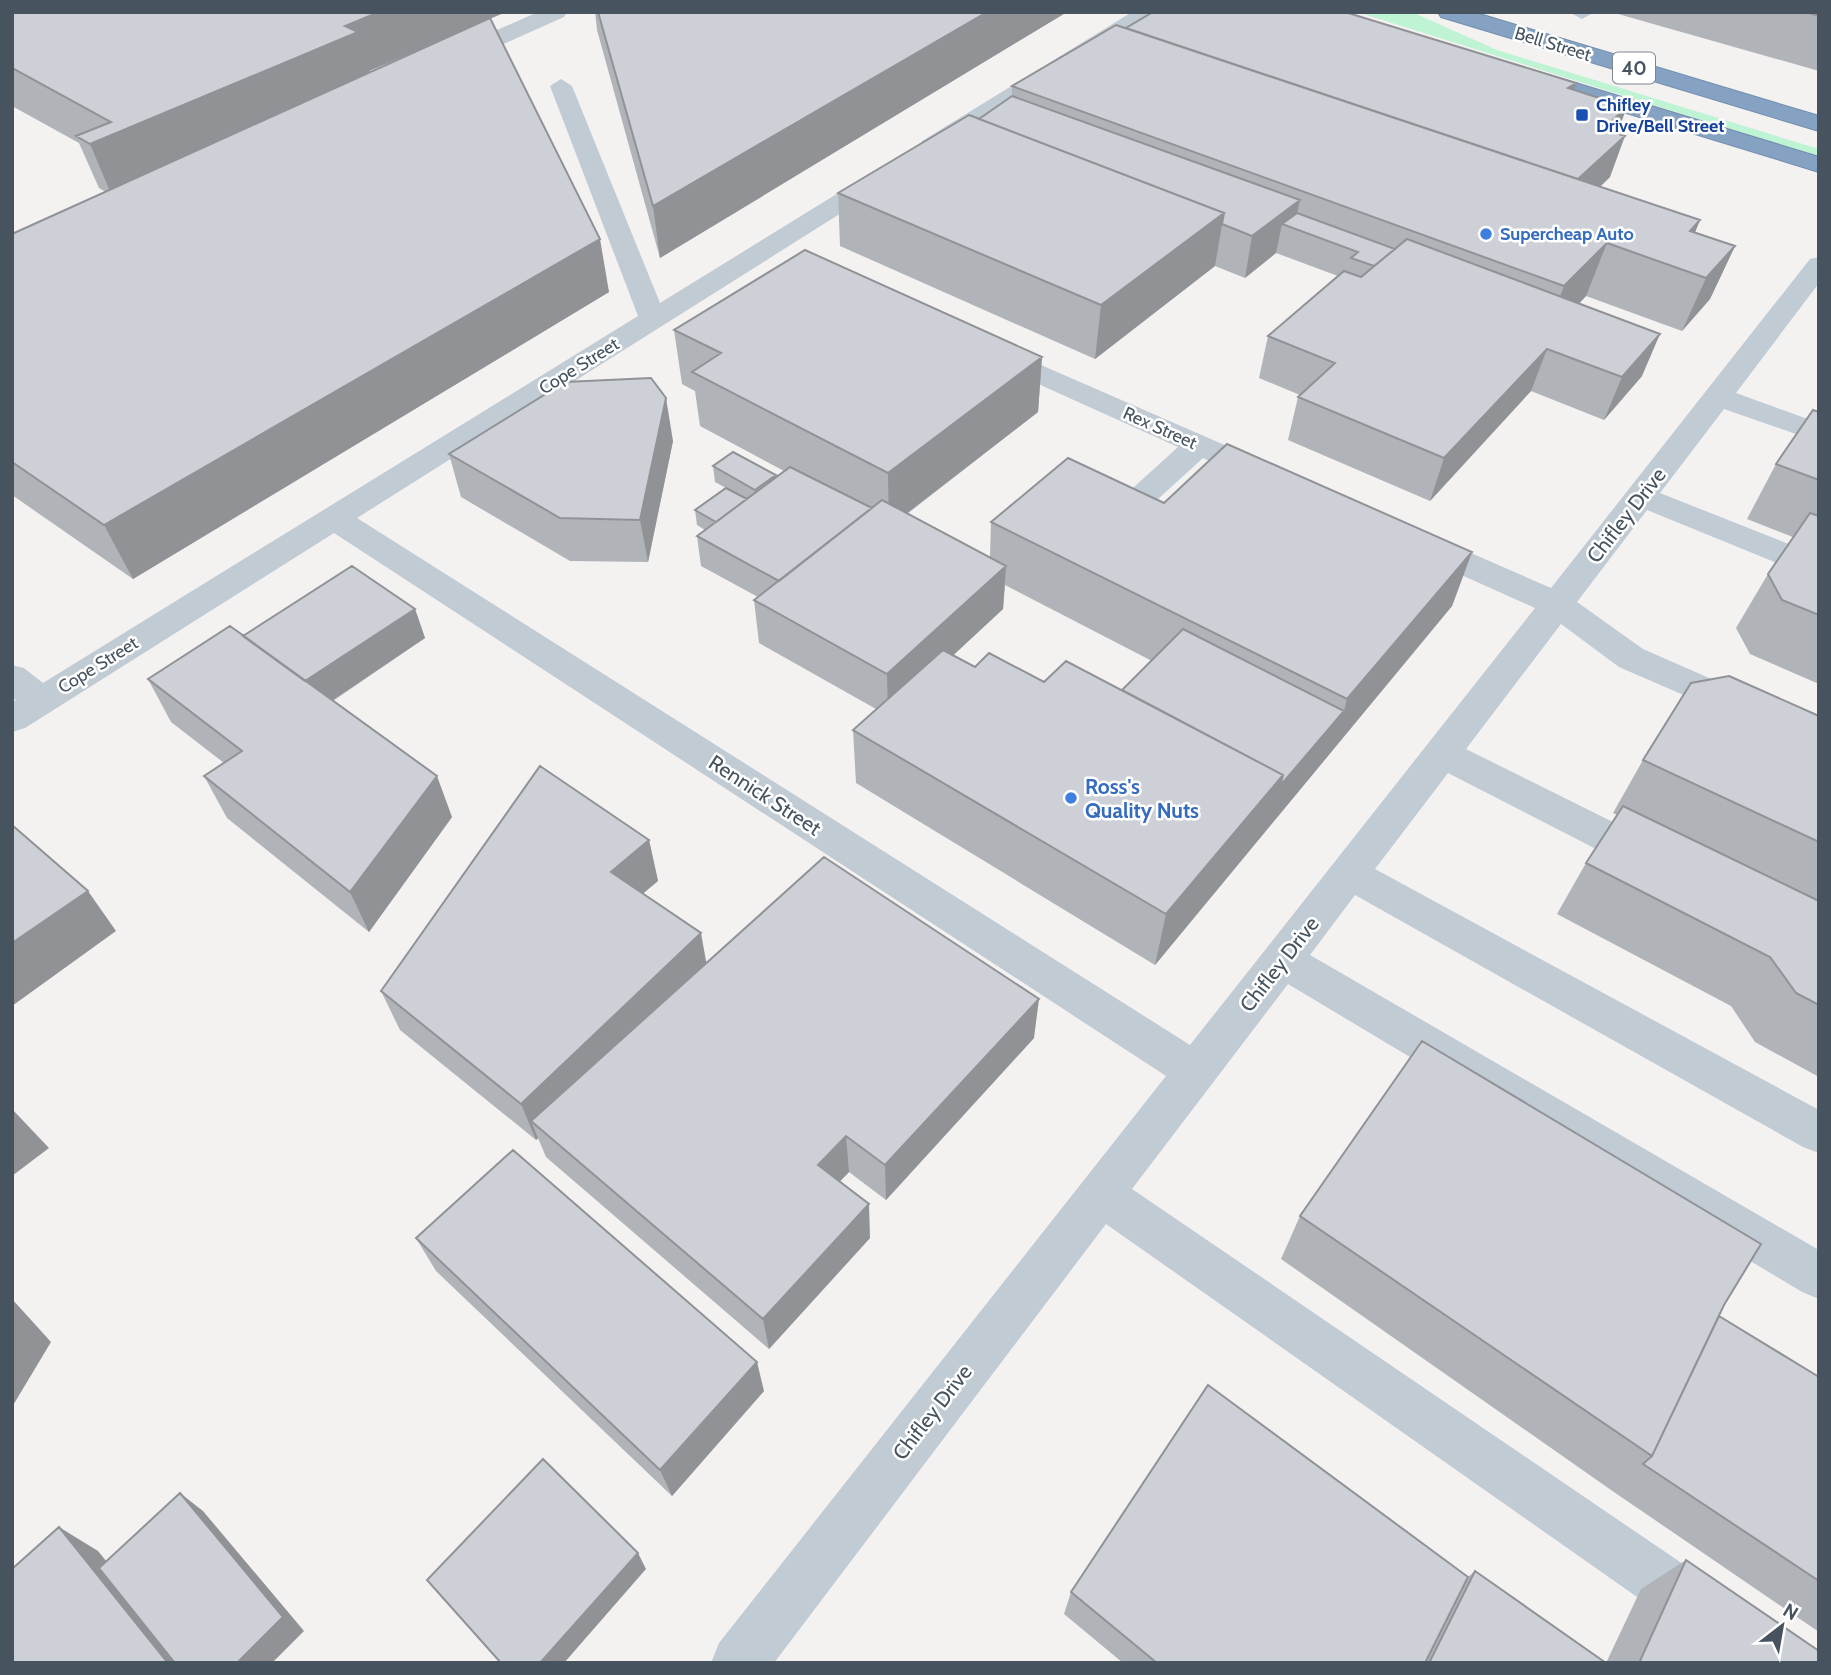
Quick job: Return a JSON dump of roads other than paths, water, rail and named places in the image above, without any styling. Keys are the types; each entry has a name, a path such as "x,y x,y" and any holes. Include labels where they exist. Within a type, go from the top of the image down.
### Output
{"highway":[{"name":"Bell Street","path":"1449,12 1819,124"},
{"name":"Bell Street","path":"1496,65 1819,165"}],"street":[{"path":"432,67 556,12"},
{"name":"Cope Street","path":"27,710 1147,12"},
{"path":"561,86 653,320"},
{"path":"764,251 799,266"},
{"name":"Chifley Drive","path":"739,1663 1819,265"},
{"name":"Rex Street","path":"962,339 1287,484"},
{"path":"1717,396 1819,433"},
{"path":"1112,524 1199,445"},
{"path":"1640,496 1819,569"},
{"name":"Rennick Street","path":"334,518 1196,1072"},
{"path":"1402,535 1557,604 1631,658 1819,741"},
{"path":"12,677 27,710"},
{"path":"1442,753 1684,875"},
{"path":"1349,873 1819,1133"},
{"path":"1282,959 1819,1276"},
{"path":"1101,1194 1779,1663"}],"place":[{"name":"Chifley Drive/Bell Street","path":"1582,115"},
{"name":"Supercheap Auto","path":"1486,234"},
{"name":"Ross's Quality Nuts","path":"1071,798"}]}
